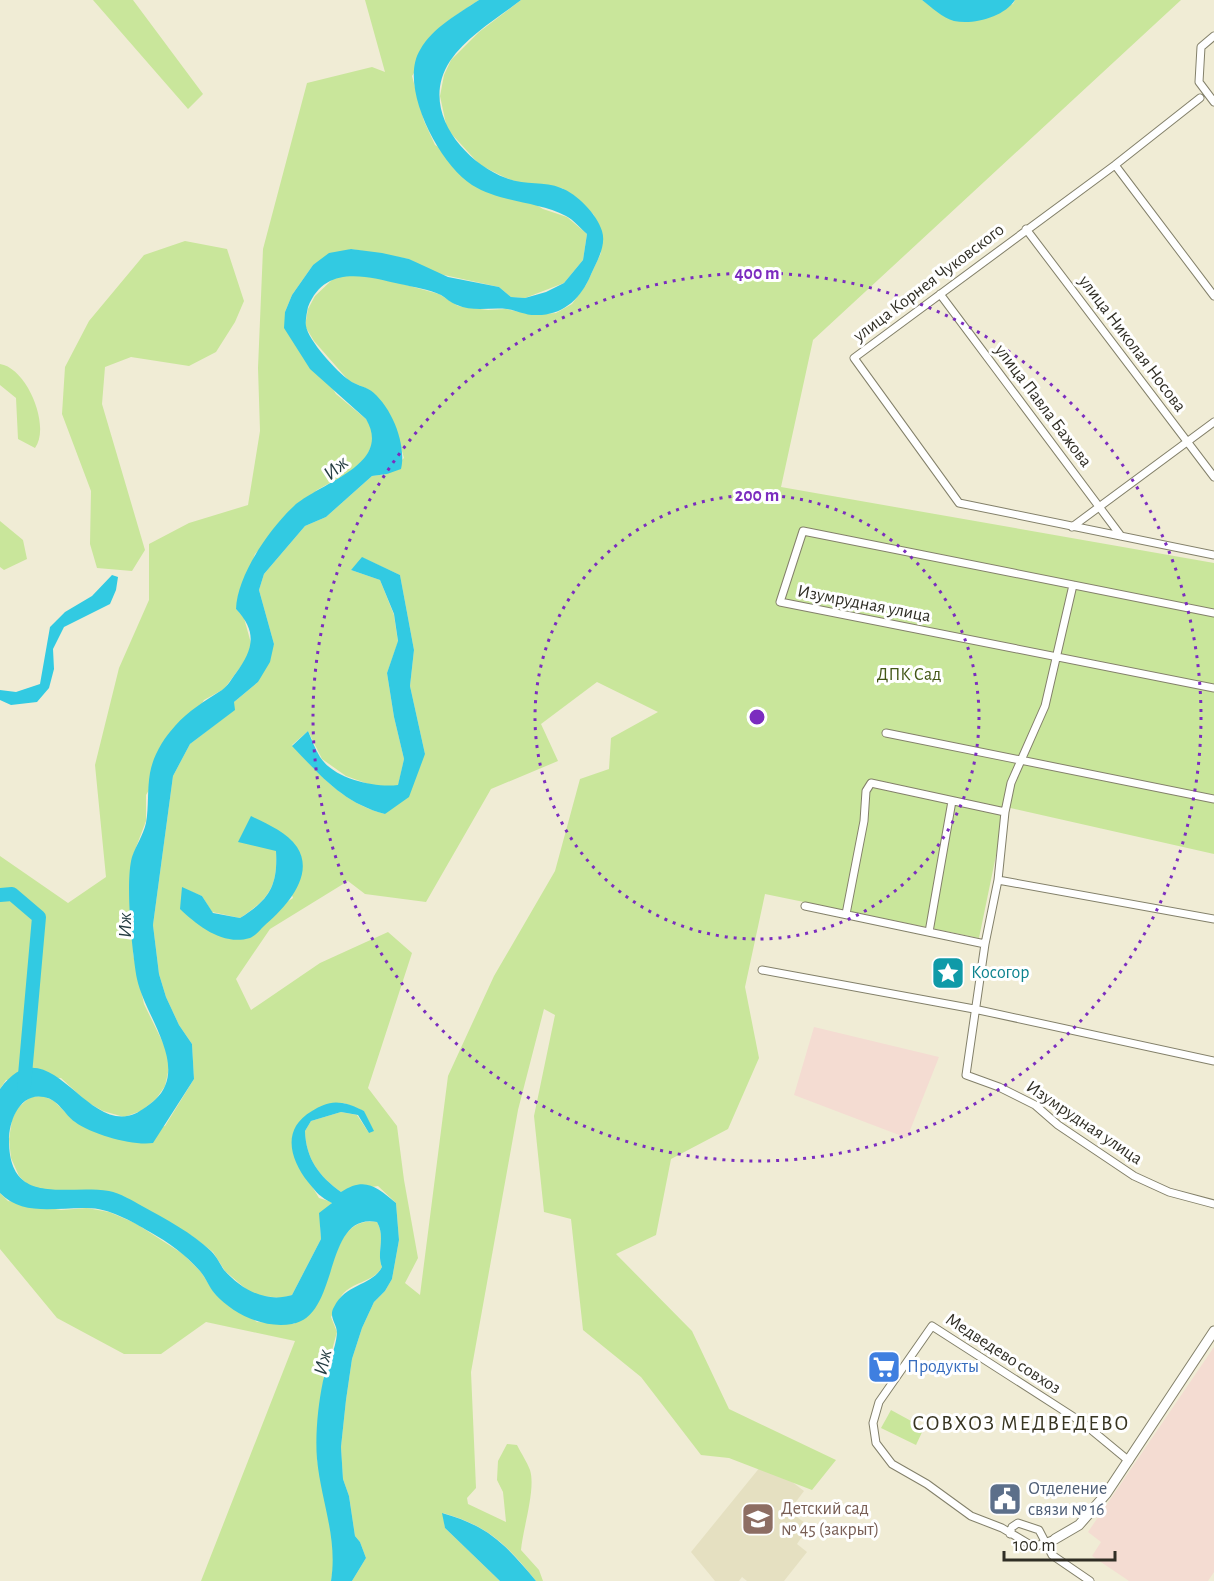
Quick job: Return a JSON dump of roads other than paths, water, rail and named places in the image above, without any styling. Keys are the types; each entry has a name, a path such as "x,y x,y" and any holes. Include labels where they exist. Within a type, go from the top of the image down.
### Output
{"street":[{"path":"1214,36 1200,47 1199,82 1214,102"},
{"name":"улица Корнея Чуковского","path":"1200,98 1115,165 854,358 959,503 1214,555"},
{"path":"1115,165 1214,296"},
{"name":"улица Николая Носова","path":"1026,229 1214,477"},
{"name":"улица Павла Бажова","path":"940,294 1121,536"},
{"path":"1072,527 1214,422"},
{"name":"Изумрудная улица","path":"1214,613 803,531 780,602 1214,688"},
{"name":"Изумрудная улица","path":"1073,585 1058,658 1045,706 1011,783 1005,812 998,880 985,944 966,1076 999,1087 1035,1105 1058,1125 1134,1176 1169,1192 1214,1204"},
{"path":"886,733 1214,799"},
{"path":"846,914 864,821 866,791 871,783 1005,812"},
{"path":"929,932 952,801"},
{"path":"998,880 1214,919"},
{"path":"805,906 985,944"},
{"path":"762,970 975,1009 1214,1061"},
{"name":"Медведево совхоз","path":"1051,1541 1034,1547 971,1516 927,1484 892,1464 876,1443 873,1423 879,1402 932,1326 1083,1423 1129,1461"},
{"path":"1051,1541 1078,1525 1129,1461 1214,1331"},
{"path":"1010,1534 1012,1527 1018,1523 1039,1530 1051,1541 1052,1555 1090,1581"}],"water":[{"name":"Иж","path":"479,0 521,0 474,35 450,61 442,79 439,97 442,114 450,131 474,159 490,170 513,180 561,188 580,200 596,218 602,231 603,243 600,255 585,287 574,301 560,310 544,315 531,315 507,309 463,307 431,291 360,276 336,279 325,284 315,293 307,311 308,332 317,347 338,370 351,382 370,390 385,405 396,426 402,448 401,469 372,476 326,517 305,526 264,574 259,590 274,644 270,662 258,682 234,702 235,710 190,744 173,776 153,925 159,974 166,997 179,1025 192,1044 194,1079 153,1143 124,1141 92,1131 75,1122 58,1104 44,1097 28,1099 22,1103 11,1125 9,1140 12,1161 19,1176 29,1184 58,1190 109,1191 122,1195 204,1244 224,1270 247,1289 264,1296 282,1297 292,1295 321,1239 319,1213 332,1203 316,1192 302,1173 293,1154 292,1135 302,1118 323,1105 345,1104 364,1111 374,1131 369,1133 358,1115 341,1112 311,1121 305,1131 308,1150 315,1166 333,1186 341,1192 349,1187 364,1184 377,1188 396,1203 399,1240 392,1279 385,1291 374,1302 362,1328 352,1359 341,1447 343,1479 349,1496 355,1536 366,1558 352,1581 331,1581 333,1565 331,1535 317,1459 318,1410 323,1381 337,1333 332,1311 345,1293 372,1278 382,1267 380,1262 381,1233 377,1222 360,1223 347,1233 318,1303 307,1317 292,1324 260,1322 240,1314 222,1301 200,1271 183,1254 128,1220 95,1209 30,1208 9,1200 0,1193 0,1089 19,1071 36,1068 53,1075 105,1112 123,1116 150,1104 165,1086 168,1060 137,979 129,899 130,868 132,857 146,823 149,779 153,760 180,720 224,688 242,665 251,641 248,625 236,609 238,596 248,568 265,540 294,506 350,471 370,449 372,435 366,419 310,369 284,328 285,312 292,295 313,265 329,253 351,249 382,253 409,259 448,277 499,287 511,297 525,298 546,292 564,283 583,260 587,234 575,222 555,211 495,195 472,185 459,175 447,160 425,123 414,83 415,65 420,50 439,28"},
{"path":"922,0 1015,0 1004,11 996,15 979,21 962,22 946,17"},
{"path":"362,557 400,575 414,650 410,686 425,754 409,797 385,814 345,796 323,778 292,746 308,731 320,757 335,771 367,783 398,785 404,759 387,673 398,641 394,614 380,580 351,570"},
{"path":"112,575 118,577 110,604 64,627 53,649 54,669 49,688 37,702 11,705 0,700 0,690 16,692 40,684 50,627 65,612 92,596"},
{"path":"251,816 276,829 293,842 302,858 303,869 295,891 272,919 250,938 230,939 203,928 180,909 182,887 202,896 213,913 240,918 265,898 273,883 276,851 238,842"},
{"path":"442,1513 472,1524 495,1538 536,1581 500,1581 445,1528"}],"waterway":[{"path":"0,895 12,894 39,917 24,1086"}],"place":[{"name":"Косогор","path":"948,973"},
{"name":"Продукты","path":"884,1367"},
{"name":"Отделение связи № 16","path":"1005,1499"},
{"name":"Детский сад № 45 (закрыт)","path":"758,1519"}],"district":[{"name":"СОВХОЗ МЕДВЕДЕВО","path":"1021,1423"}],"park label":[{"name":"ДПК Сад","path":"909,675"}]}
